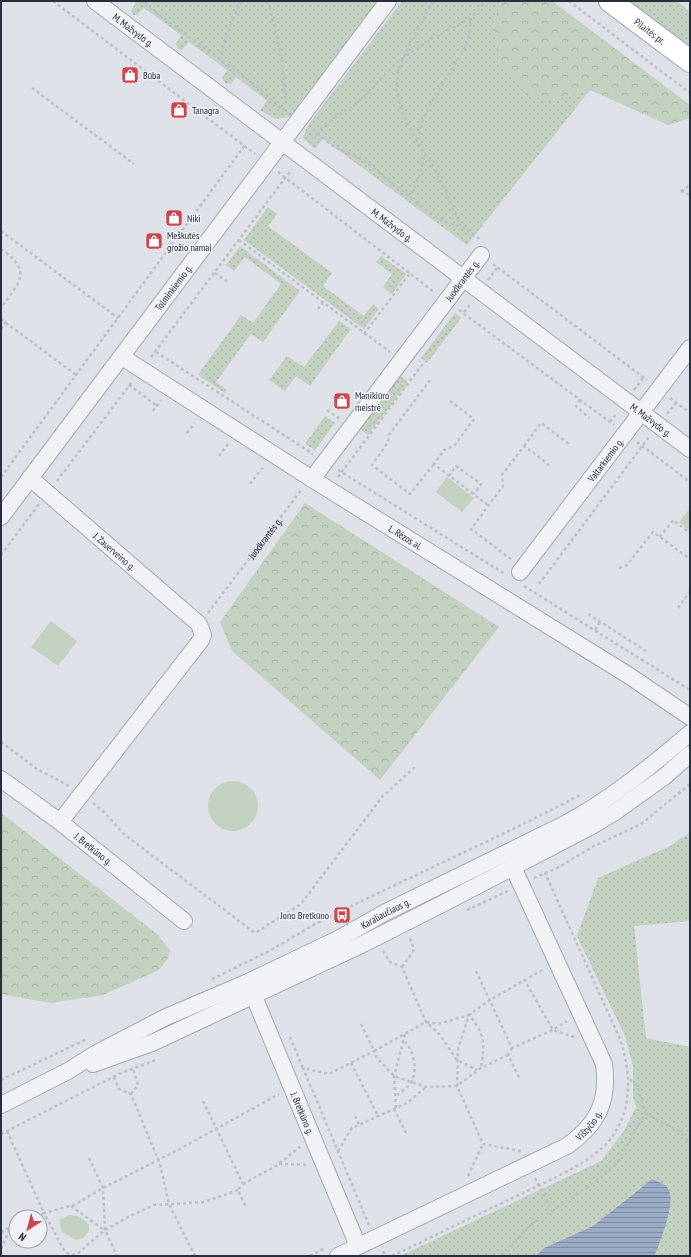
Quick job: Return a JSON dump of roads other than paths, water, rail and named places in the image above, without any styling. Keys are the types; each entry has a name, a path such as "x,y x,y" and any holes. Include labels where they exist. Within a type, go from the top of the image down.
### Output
{"main road":[{"name":"Pilaitės pr.","path":"610,1 690,61"}],"street":[{"name":"M. Mažvydo g.","path":"95,1 690,449"},
{"name":"Tolminkiemio g.","path":"1,517 388,1"},
{"name":"Juodkrantės g.","path":"312,479 481,255"},
{"name":"Valtarkiemio g.","path":"518,575 690,348"},
{"name":"L. Rėzos al.","path":"122,357 161,384 329,490 628,675 690,717"},
{"name":"J. Zauerveino g.","path":"30,478 199,624 202,635 202,640 60,822"},
{"name":"Karaliaučiaus g.","path":"1,1105 68,1071 101,1062 152,1043 251,989 384,913 588,812 632,782 690,733"},
{"name":"Karaliaučiaus g.","path":"251,989 361,945 588,828 615,812 664,777 690,754"},
{"name":"J. Bretkūno g.","path":"1,780 60,822 184,921"},
{"name":"Vištyčio g.","path":"333,1252 373,1228 529,1164 567,1146 580,1137 592,1124 600,1110 605,1095 604,1064 513,867"},
{"name":"J. Bretkūno g.","path":"251,989 314,1137 355,1240"}],"water":[{"path":"652,1179 668,1188 671,1200 666,1222 654,1256 536,1256 544,1248 593,1226"}],"place":[{"name":"Būba","path":"130,75"},
{"name":"Tanagra","path":"179,110"},
{"name":"Niki","path":"174,218"},
{"name":"Meškutės grožio namai","path":"154,241"},
{"name":"Manikiūro meistrė","path":"342,401"},
{"name":"Jono Bretkūno","path":"342,915"}]}
